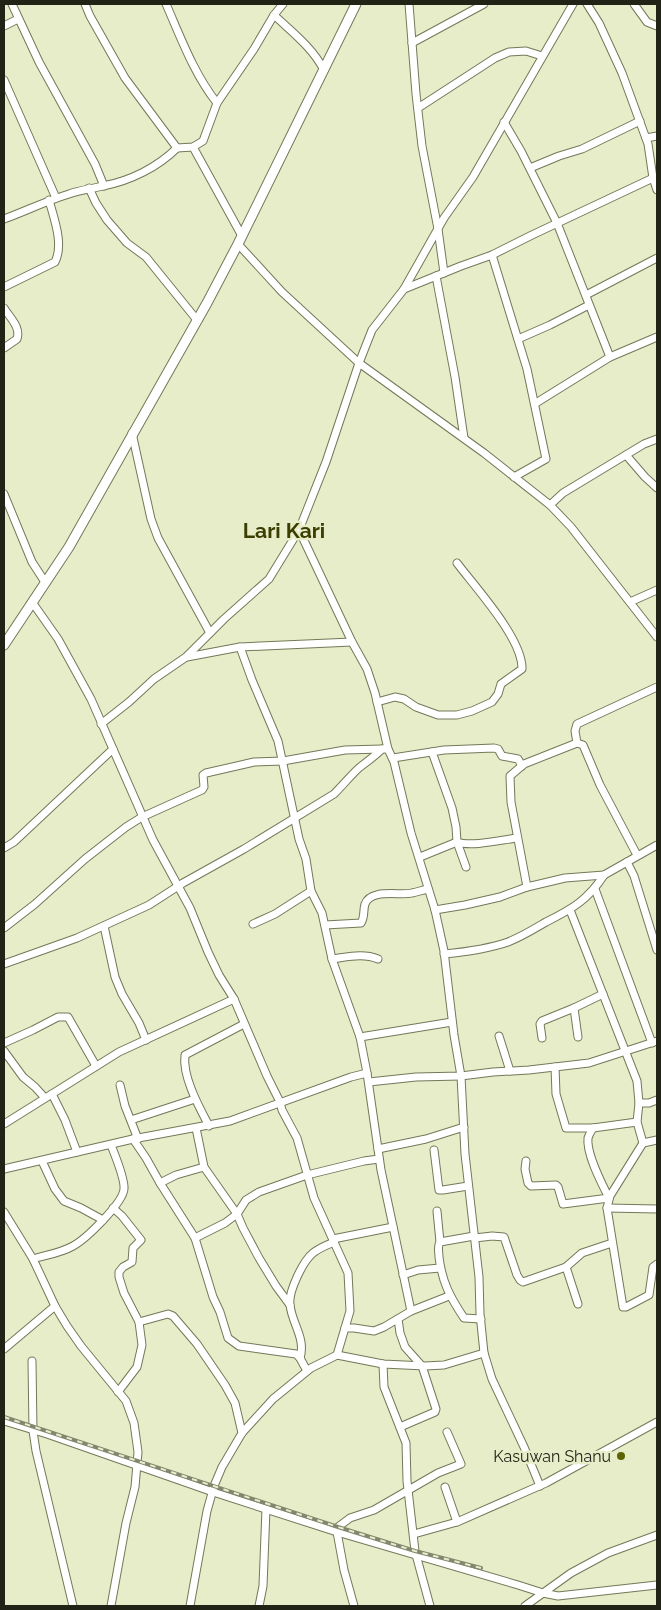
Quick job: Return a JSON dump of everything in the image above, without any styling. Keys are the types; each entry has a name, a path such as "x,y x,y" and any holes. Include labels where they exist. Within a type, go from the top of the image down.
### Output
{"street":[{"path":"12,4 39,62 95,164 104,186"},
{"path":"85,4 125,78 177,148"},
{"path":"166,4 206,89 217,103"},
{"path":"4,219 29,211 52,199 133,177 166,159 177,148 193,147 202,141 217,103 283,4"},
{"path":"4,645 69,547 197,320 240,240 356,4"},
{"path":"409,4 422,146 438,229 440,274 464,438"},
{"path":"412,43 484,4"},
{"path":"101,724 154,679 186,657 268,578 299,530 326,462 372,330 404,289 438,229 473,177 573,4"},
{"path":"587,4 599,23 618,64 640,122 648,144 653,178 657,190"},
{"path":"634,4 647,22 657,26"},
{"path":"274,15 303,41 324,70"},
{"path":"4,26 18,19"},
{"path":"418,108 495,58 510,52 526,50 542,56"},
{"path":"4,80 52,199 58,235 58,256 55,262 4,287"},
{"path":"504,122 557,222 610,357"},
{"path":"530,168 582,149 640,122"},
{"path":"646,138 657,136"},
{"path":"193,147 240,240 282,292 359,363 464,438 550,505 656,632"},
{"path":"404,289 492,255 557,222 653,178"},
{"path":"89,188 107,220 128,243 146,257 197,320"},
{"path":"492,255 536,403 546,459 514,477"},
{"path":"586,295 657,258"},
{"path":"518,339 550,325 589,304"},
{"path":"4,308 19,332 17,339 4,348"},
{"path":"536,403 610,357 657,337"},
{"path":"132,434 151,519 158,538 210,633"},
{"path":"550,505 563,493 644,444 657,439"},
{"path":"626,455 657,488"},
{"path":"4,494 32,562 46,582"},
{"path":"299,530 352,642 367,669 377,702 385,749 392,758 411,833 435,910 444,954 461,1076 468,1186 479,1277 484,1353 492,1379 540,1486"},
{"path":"377,702 395,698 404,699 416,707 438,715 457,715 492,702 498,694 501,684 522,669 522,664 512,638 501,620 457,563"},
{"path":"630,602 657,590"},
{"path":"32,602 58,639 91,700 142,817 190,908 219,975 234,999 282,1110 297,1138 314,1198 348,1273 350,1311 337,1355"},
{"path":"186,657 240,647 352,642"},
{"path":"240,647 278,741 299,839 306,859 311,891 322,913 332,959 360,1037 368,1073 379,1159 411,1311"},
{"path":"577,743 575,731 577,724 657,687"},
{"path":"527,887 511,802 510,776 522,766 577,743 583,745 600,785 638,855"},
{"path":"392,758 432,752 494,748 502,756 518,759 522,766"},
{"path":"4,848 14,842 113,749"},
{"path":"4,928 126,827 142,817 202,790 206,773 254,762 283,761 345,750 385,749"},
{"path":"4,964 104,926 149,905 189,879 244,849 334,794 358,768 385,749"},
{"path":"432,752 452,808 457,842 466,867"},
{"path":"420,857 457,842 474,844 518,838"},
{"path":"444,954 464,952 508,942 570,910 595,889 604,875 657,845"},
{"path":"627,862 634,876 657,950"},
{"path":"435,910 474,903 565,878 604,875"},
{"path":"325,925 361,923 364,919 365,904 370,897 376,895 412,894 428,889"},
{"path":"369,1082 554,1067 589,1062 655,1042 595,889"},
{"path":"253,924 275,914 311,891"},
{"path":"570,910 637,1081 639,1103 637,1122 642,1143 609,1198 607,1208 624,1307 649,1294 653,1267 657,1264"},
{"path":"104,926 115,977 146,1040"},
{"path":"332,959 358,955 378,959"},
{"path":"542,1038 540,1024 542,1020 574,1008 602,994"},
{"path":"4,1124 119,1052 234,999"},
{"path":"574,1008 578,1037"},
{"path":"4,1043 58,1017 68,1017 96,1066"},
{"path":"360,1037 452,1022"},
{"path":"209,1126 194,1099 184,1055 244,1024"},
{"path":"499,1036 510,1071"},
{"path":"4,1050 23,1077 48,1096 65,1120 77,1152"},
{"path":"554,1067 556,1094 564,1127 568,1129 593,1128 637,1122"},
{"path":"4,1169 135,1139 230,1121 351,1077 368,1073"},
{"path":"120,1085 135,1139 160,1183 196,1238 207,1279 228,1338 239,1346 296,1354 307,1371"},
{"path":"131,1120 194,1099"},
{"path":"639,1103 649,1103 657,1100"},
{"path":"378,1149 426,1139 464,1127"},
{"path":"196,1128 204,1167 237,1214 259,1258 290,1305 303,1349 300,1358"},
{"path":"593,1128 588,1136 588,1145 596,1172 609,1198"},
{"path":"642,1143 657,1140"},
{"path":"33,1259 73,1246 109,1215 122,1197 124,1190 112,1145"},
{"path":"434,1150 439,1190 468,1186"},
{"path":"196,1238 225,1223 237,1214 246,1200 259,1192 307,1175 379,1159"},
{"path":"42,1161 55,1189 64,1201 103,1220"},
{"path":"526,1161 525,1169 528,1183 531,1186 556,1185 563,1204 609,1198"},
{"path":"160,1183 176,1174 204,1167"},
{"path":"114,1208 141,1240 133,1248 132,1262 122,1267 119,1272 124,1293 139,1322 142,1345 138,1367 118,1392"},
{"path":"607,1208 657,1209"},
{"path":"437,1211 440,1268 449,1296 464,1318 481,1319"},
{"path":"4,1212 33,1259 55,1306 81,1346 126,1401 134,1423 138,1452 135,1487 126,1523 112,1606"},
{"path":"290,1305 295,1280 311,1254 333,1241 393,1227"},
{"path":"440,1242 475,1237 504,1237 517,1275 523,1282 566,1267 582,1253 612,1243"},
{"path":"566,1267 578,1304"},
{"path":"403,1275 418,1270 440,1268"},
{"path":"345,1328 374,1331 411,1311 449,1296"},
{"path":"4,1349 55,1306"},
{"path":"139,1322 168,1314 173,1316 197,1344 225,1385 235,1403 242,1433"},
{"path":"398,1319 405,1347 422,1366 436,1409 436,1412 400,1428"},
{"path":"190,1606 206,1510 222,1467 242,1433 273,1399 307,1371 337,1355 383,1364 422,1366 444,1365 484,1353"},
{"path":"32,1361 33,1431 36,1451 73,1606"},
{"path":"383,1364 384,1386 406,1443 408,1490 416,1556 430,1606"},
{"path":"4,1421 337,1532 518,1584 543,1593 558,1596 657,1585"},
{"path":"414,1534 457,1522 540,1486 657,1422"},
{"path":"354,1606 344,1570 337,1532 338,1527 350,1518 374,1510 438,1473 461,1464 447,1432"},
{"path":"444,1487 457,1522"},
{"path":"259,1606 262,1586 266,1509"},
{"path":"524,1606 571,1573 608,1554 657,1534"}],"railway":[{"path":"4,1417 338,1527 415,1551 481,1568"}],"place":[{"name":"Kasuwan Shanu","path":"621,1456"}],"district":[{"name":"Lari Kari","path":"284,531"}]}
